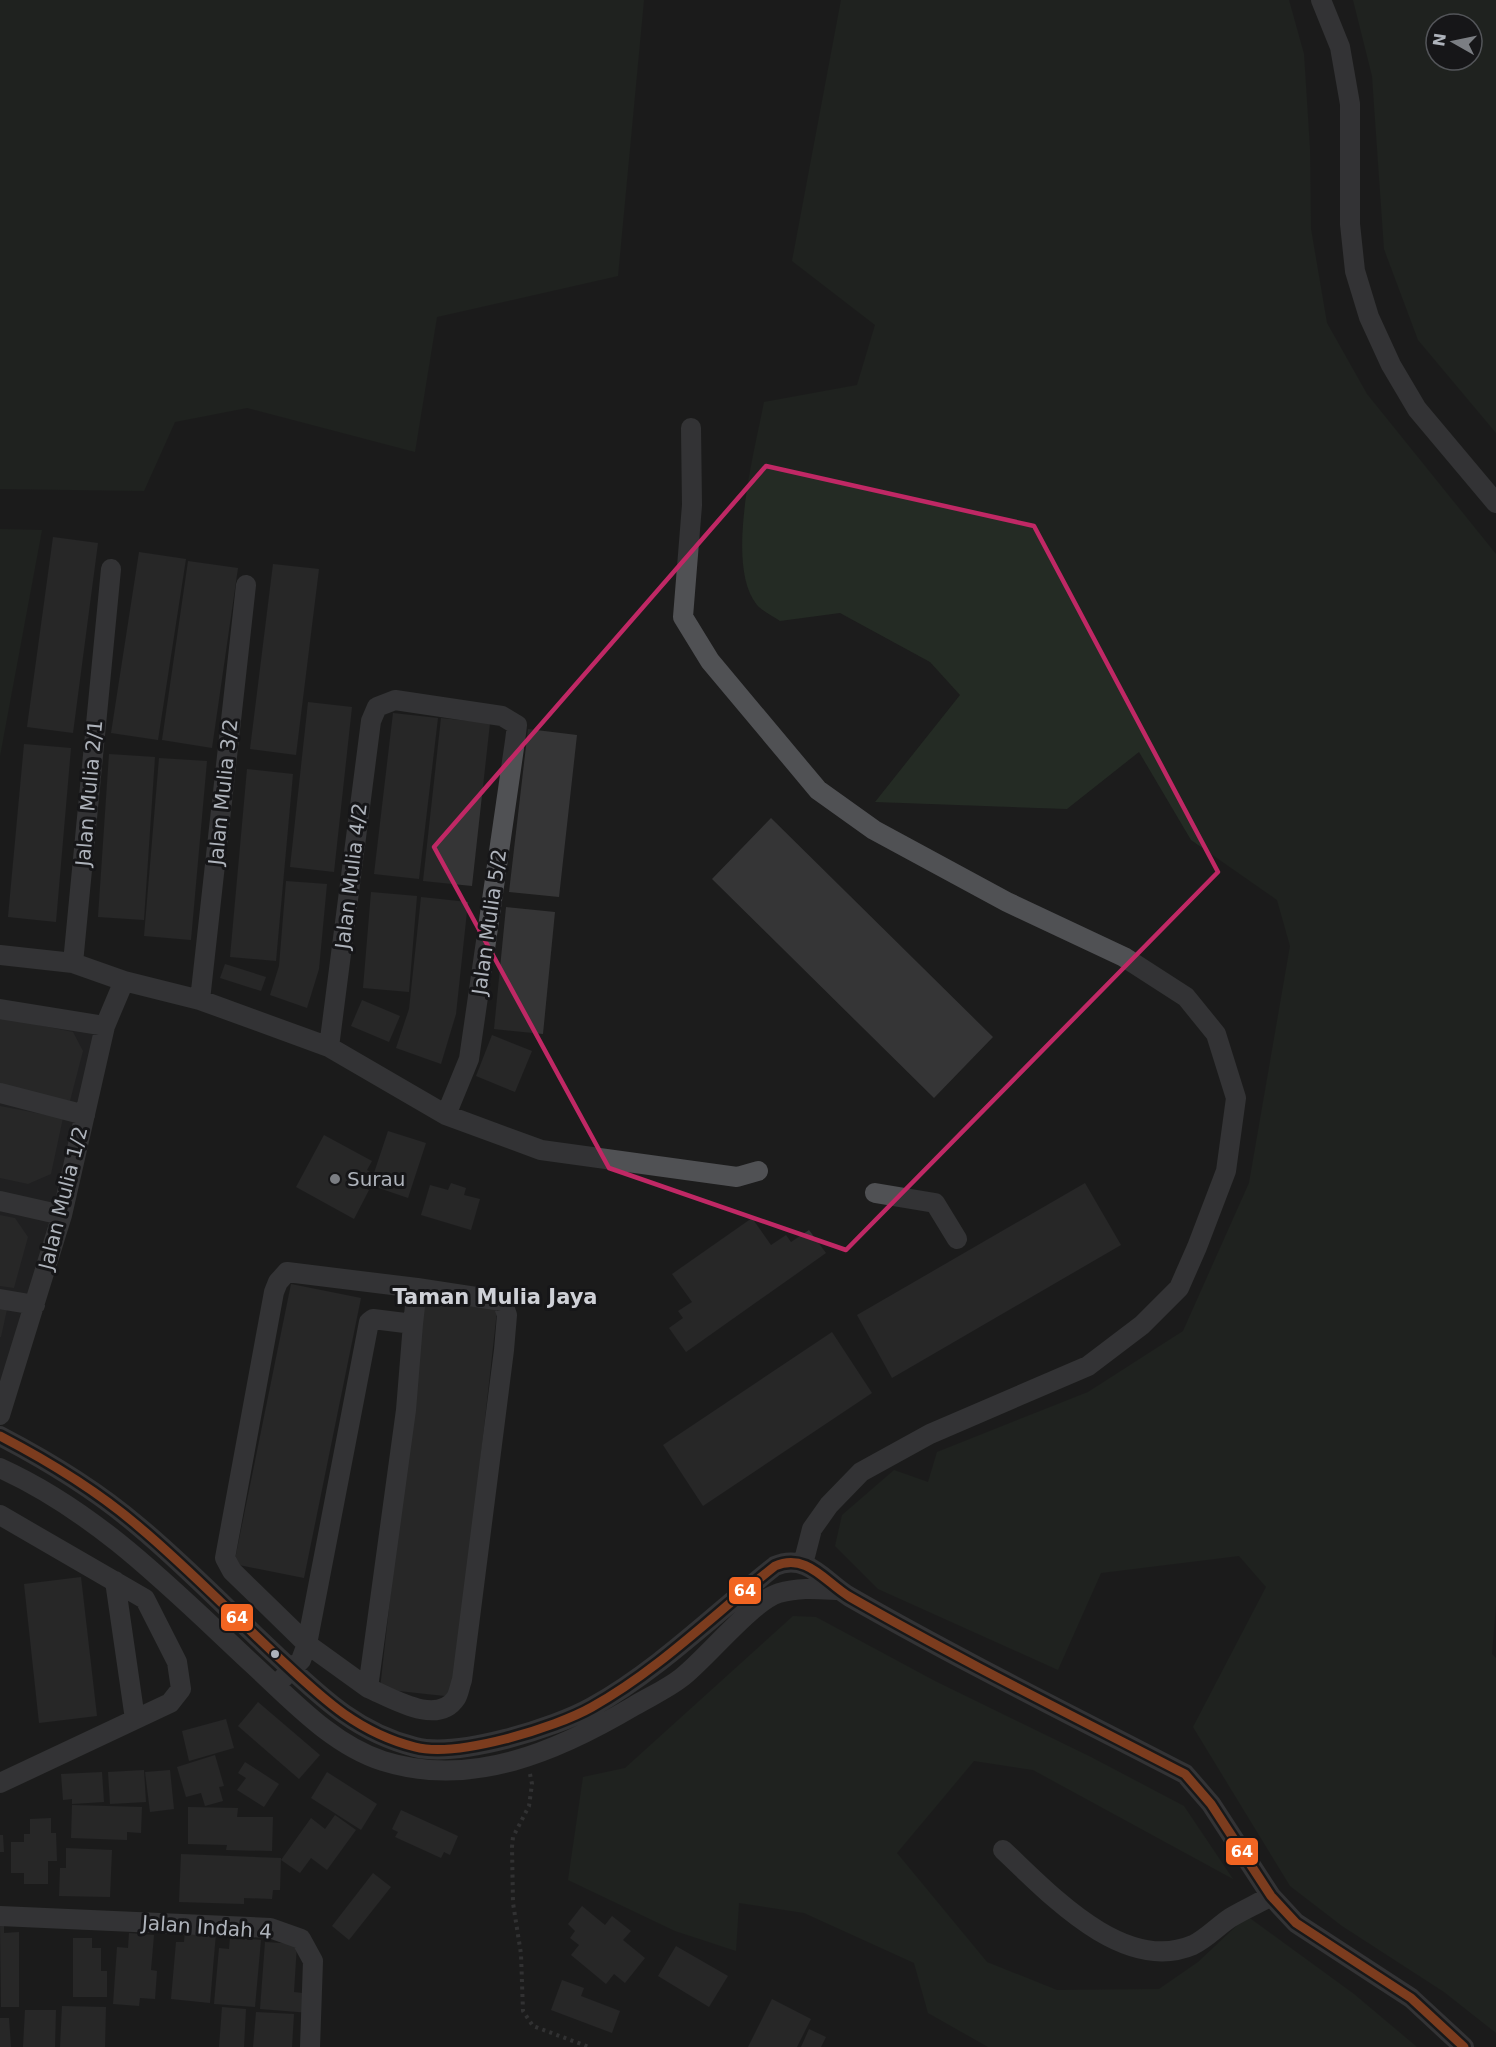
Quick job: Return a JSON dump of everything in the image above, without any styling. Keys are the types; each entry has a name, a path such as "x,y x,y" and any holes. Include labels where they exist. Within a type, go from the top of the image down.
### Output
{"street":[{"path":"1321,0 1340,47 1350,104 1350,224 1355,271 1369,317 1391,365 1417,409 1496,503"},
{"path":"691,428 692,505 683,617 710,661 818,790 874,830 1007,902 1124,957 1186,997 1216,1034 1236,1098 1226,1171 1179,1288 1142,1325 1088,1366 930,1434 861,1472 829,1505 812,1529 802,1564"},
{"name":"Jalan Mulia 2/1","path":"73,963 111,569"},
{"name":"Jalan Mulia 3/2","path":"200,1000 246,585"},
{"name":"Jalan Mulia 4/2","path":"329,1047 371,721 377,707 395,700 502,716 517,725"},
{"name":"Jalan Mulia 5/2","path":"446,1115 469,1059 517,725"},
{"path":"0,955 73,963 124,981 200,1000 329,1047 446,1115 541,1150 737,1177 758,1171"},
{"name":"Jalan Mulia 1/2","path":"0,1415 5,1390 35,1305 62,1215 105,1026 124,981"},
{"path":"0,1009 105,1026"},
{"path":"0,1093 84,1115"},
{"path":"875,1193 934,1203 957,1239"},
{"path":"0,1201 62,1215"},
{"path":"287,1272 502,1301 507,1315 504,1350 462,1680 456,1698 446,1707 423,1710 368,1688 307,1644 232,1571 225,1558 274,1292 278,1282 287,1272"},
{"path":"368,1688 406,1410 417,1288"},
{"path":"0,1299 35,1305"},
{"path":"281,1689 291,1669 301,1660 307,1644 369,1322 373,1319 413,1324"},
{"path":"0,1436 49,1462 138,1525 335,1710 378,1733 417,1748 459,1750 511,1738 591,1708 668,1658 775,1566 792,1562 819,1571 839,1590 934,1644 1185,1774 1211,1804 1271,1896 1296,1923 1411,1998 1464,2047"},
{"path":"0,1468 65,1502 127,1547 332,1735 384,1761 425,1770 467,1770 501,1766 527,1758 597,1728 681,1678 755,1609 776,1594 798,1589 839,1590"},
{"path":"0,1515 145,1599 177,1662 181,1689 170,1702 0,1783 0,1778"},
{"path":"115,1581 135,1719"},
{"path":"1003,1850 1079,1921 1131,1946 1160,1952 1193,1945 1231,1918 1271,1896"},
{"name":"Jalan Indah 4","path":"0,1916 270,1928 301,1939 313,1961 310,2047"}],"path":[{"path":"527,1758 532,1791 526,1813 513,1837 511,1856 515,1923 521,1954 523,2011 533,2026 588,2047"}],"highlighted area":[{"path":"766,466 1034,526 1218,872 846,1250 609,1168 434,847"}],"shaded area":[{"path":"0,0 644,0 618,276 437,317 415,452 247,408 175,422 144,491 0,489"},
{"path":"841,0 1289,0 1304,54 1310,149 1311,229 1327,323 1367,394 1496,554 1496,1605 1492,1654 1496,1658 1496,2033 1444,1992 1342,1926 1290,1886 1193,1727 1266,1587 1239,1556 1101,1573 1058,1670 878,1589 835,1546 842,1515 894,1470 928,1482 937,1452 1088,1392 1183,1331 1249,1183 1290,946 1277,900 1191,840 1139,752 1067,809 875,802 960,695 930,662 840,613 780,621 757,605 747,587 742,536 749,477 764,402 857,385 875,325 792,261"},
{"path":"1353,0 1496,0 1496,433 1418,340 1384,249 1372,76"},
{"path":"0,529 42,530 0,756"},
{"path":"0,1015 96,1032 56,1207 0,1382"},
{"path":"793,1616 816,1617 935,1681 1091,1757 1184,1806 1233,1879 1033,1770 974,1761 897,1853 987,1962 1057,1990 1159,1989 1198,1962 1247,1916 1354,1994 1417,2047 988,2047 928,2013 914,1963 804,1913 739,1903 736,1951 675,1931 568,1880 583,1777 625,1768"}],"building":[{"path":"53,537 98,543 73,733 27,727"},
{"path":"139,552 186,559 158,740 111,733"},
{"path":"188,561 238,568 212,748 162,740"},
{"path":"273,564 319,569 296,755 250,749"},
{"path":"308,702 352,707 334,872 290,867"},
{"path":"393,713 438,718 419,879 374,874"},
{"path":"441,718 490,723 472,886 423,881"},
{"path":"528,729 577,735 559,897 509,892"},
{"path":"24,744 71,748 56,922 8,917"},
{"path":"109,754 155,757 144,920 98,917"},
{"path":"159,758 207,761 191,940 144,936"},
{"path":"247,769 293,774 276,961 230,957"},
{"path":"771,818 993,1037 934,1098 712,879"},
{"path":"286,881 327,884 319,969 307,1008 270,995 279,966"},
{"path":"371,892 417,896 409,992 363,988"},
{"path":"421,897 468,902 456,1014 441,1064 396,1048 409,1009"},
{"path":"506,907 555,912 543,1034 494,1029"},
{"path":"225,964 266,977 261,991 220,978"},
{"path":"362,1000 400,1016 389,1042 351,1026"},
{"path":"0,1017 73,1032 83,1051 70,1101 0,1089"},
{"path":"492,1035 532,1051 515,1092 476,1076"},
{"path":"0,1106 63,1118 51,1174 28,1184 0,1178"},
{"path":"388,1131 426,1143 408,1198 370,1185"},
{"path":"324,1135 372,1161 367,1170 373,1174 365,1188 369,1190 354,1219 296,1187"},
{"path":"451,1183 466,1188 464,1195 480,1199 471,1230 421,1215 430,1185 448,1190"},
{"path":"1085,1183 1121,1245 892,1378 857,1315"},
{"path":"0,1215 15,1218 28,1237 14,1288 0,1286"},
{"path":"752,1218 771,1245 786,1235 791,1242 809,1230 826,1253 686,1352 669,1328 683,1318 678,1311 692,1302 672,1274"},
{"path":"291,1284 361,1298 304,1578 234,1564"},
{"path":"424,1294 498,1302 454,1697 380,1689"},
{"path":"0,1303 8,1305 1,1337 0,1337"},
{"path":"832,1332 872,1393 703,1506 663,1445"},
{"path":"81,1577 97,1716 39,1723 24,1584"},
{"path":"258,1702 320,1755 299,1779 238,1726"},
{"path":"226,1719 234,1748 189,1761 182,1731"},
{"path":"215,1755 224,1786 219,1787 223,1801 205,1806 201,1793 186,1797 177,1767"},
{"path":"245,1762 279,1784 264,1807 237,1790 246,1778 238,1773"},
{"path":"144,1770 146,1802 110,1804 108,1772"},
{"path":"170,1770 174,1809 150,1812 145,1772"},
{"path":"102,1772 104,1802 72,1804 72,1799 63,1800 61,1774"},
{"path":"327,1772 377,1804 361,1830 311,1798"},
{"path":"72,1805 142,1807 141,1833 127,1832 127,1840 71,1838"},
{"path":"188,1807 238,1808 237,1817 273,1817 272,1851 226,1850 227,1845 188,1844"},
{"path":"401,1810 458,1836 450,1855 444,1852 441,1858 395,1837 398,1832 392,1829"},
{"path":"335,1815 356,1830 327,1870 311,1858 300,1873 281,1860 311,1818 325,1829"},
{"path":"51,1818 51,1833 56,1833 57,1861 48,1861 48,1884 24,1884 24,1873 11,1873 11,1842 24,1842 24,1834 30,1834 30,1819"},
{"path":"0,1835 3,1835 4,1852 0,1852"},
{"path":"66,1848 112,1850 110,1897 59,1896 60,1868 66,1868"},
{"path":"181,1854 281,1858 280,1890 273,1890 272,1899 244,1898 244,1904 179,1902"},
{"path":"373,1873 391,1887 349,1940 332,1926"},
{"path":"582,1906 605,1925 612,1916 631,1931 623,1940 645,1958 625,1983 614,1974 606,1984 571,1955 579,1945 570,1938 575,1931 568,1924"},
{"path":"0,1926 4,1926 4,1933 19,1932 19,2007 1,2007"},
{"path":"185,1930 216,1933 210,2003 171,1999 176,1942 184,1942"},
{"path":"129,1933 154,1935 151,1970 157,1971 155,1999 140,1998 139,2006 113,2004 117,1947 128,1948"},
{"path":"230,1937 261,1940 255,2007 214,2004 219,1948 229,1949"},
{"path":"73,1938 92,1938 92,1948 101,1948 101,1971 107,1971 107,1997 73,1997"},
{"path":"265,1942 297,1944 294,1992 311,1994 310,2013 260,2009"},
{"path":"676,1946 728,1976 709,2007 658,1976"},
{"path":"562,1980 584,1988 581,1996 620,2011 612,2033 551,2010"},
{"path":"772,1999 811,2019 797,2047 748,2047"},
{"path":"62,2006 106,2007 105,2047 60,2047"},
{"path":"222,2007 246,2009 244,2047 219,2047"},
{"path":"25,2010 56,2010 55,2047 23,2047"},
{"path":"256,2012 294,2014 292,2047 253,2047"},
{"path":"0,2018 9,2018 11,2047 0,2047"},
{"path":"809,2029 826,2037 821,2047 801,2047"}],"transit line":[{"name":"64","path":"0,1436 71,1477 122,1513 156,1541 307,1684 339,1710 374,1732 415,1747 433,1749 480,1745 531,1732 575,1715 641,1676 775,1566 786,1563 806,1566 850,1597 891,1620 1185,1774 1211,1804 1271,1896 1296,1923 1411,1998 1464,2047"}],"place":[{"name":"Surau","path":"335,1179"}],"district":[{"name":"Taman Mulia Jaya","path":"495,1297"}]}
